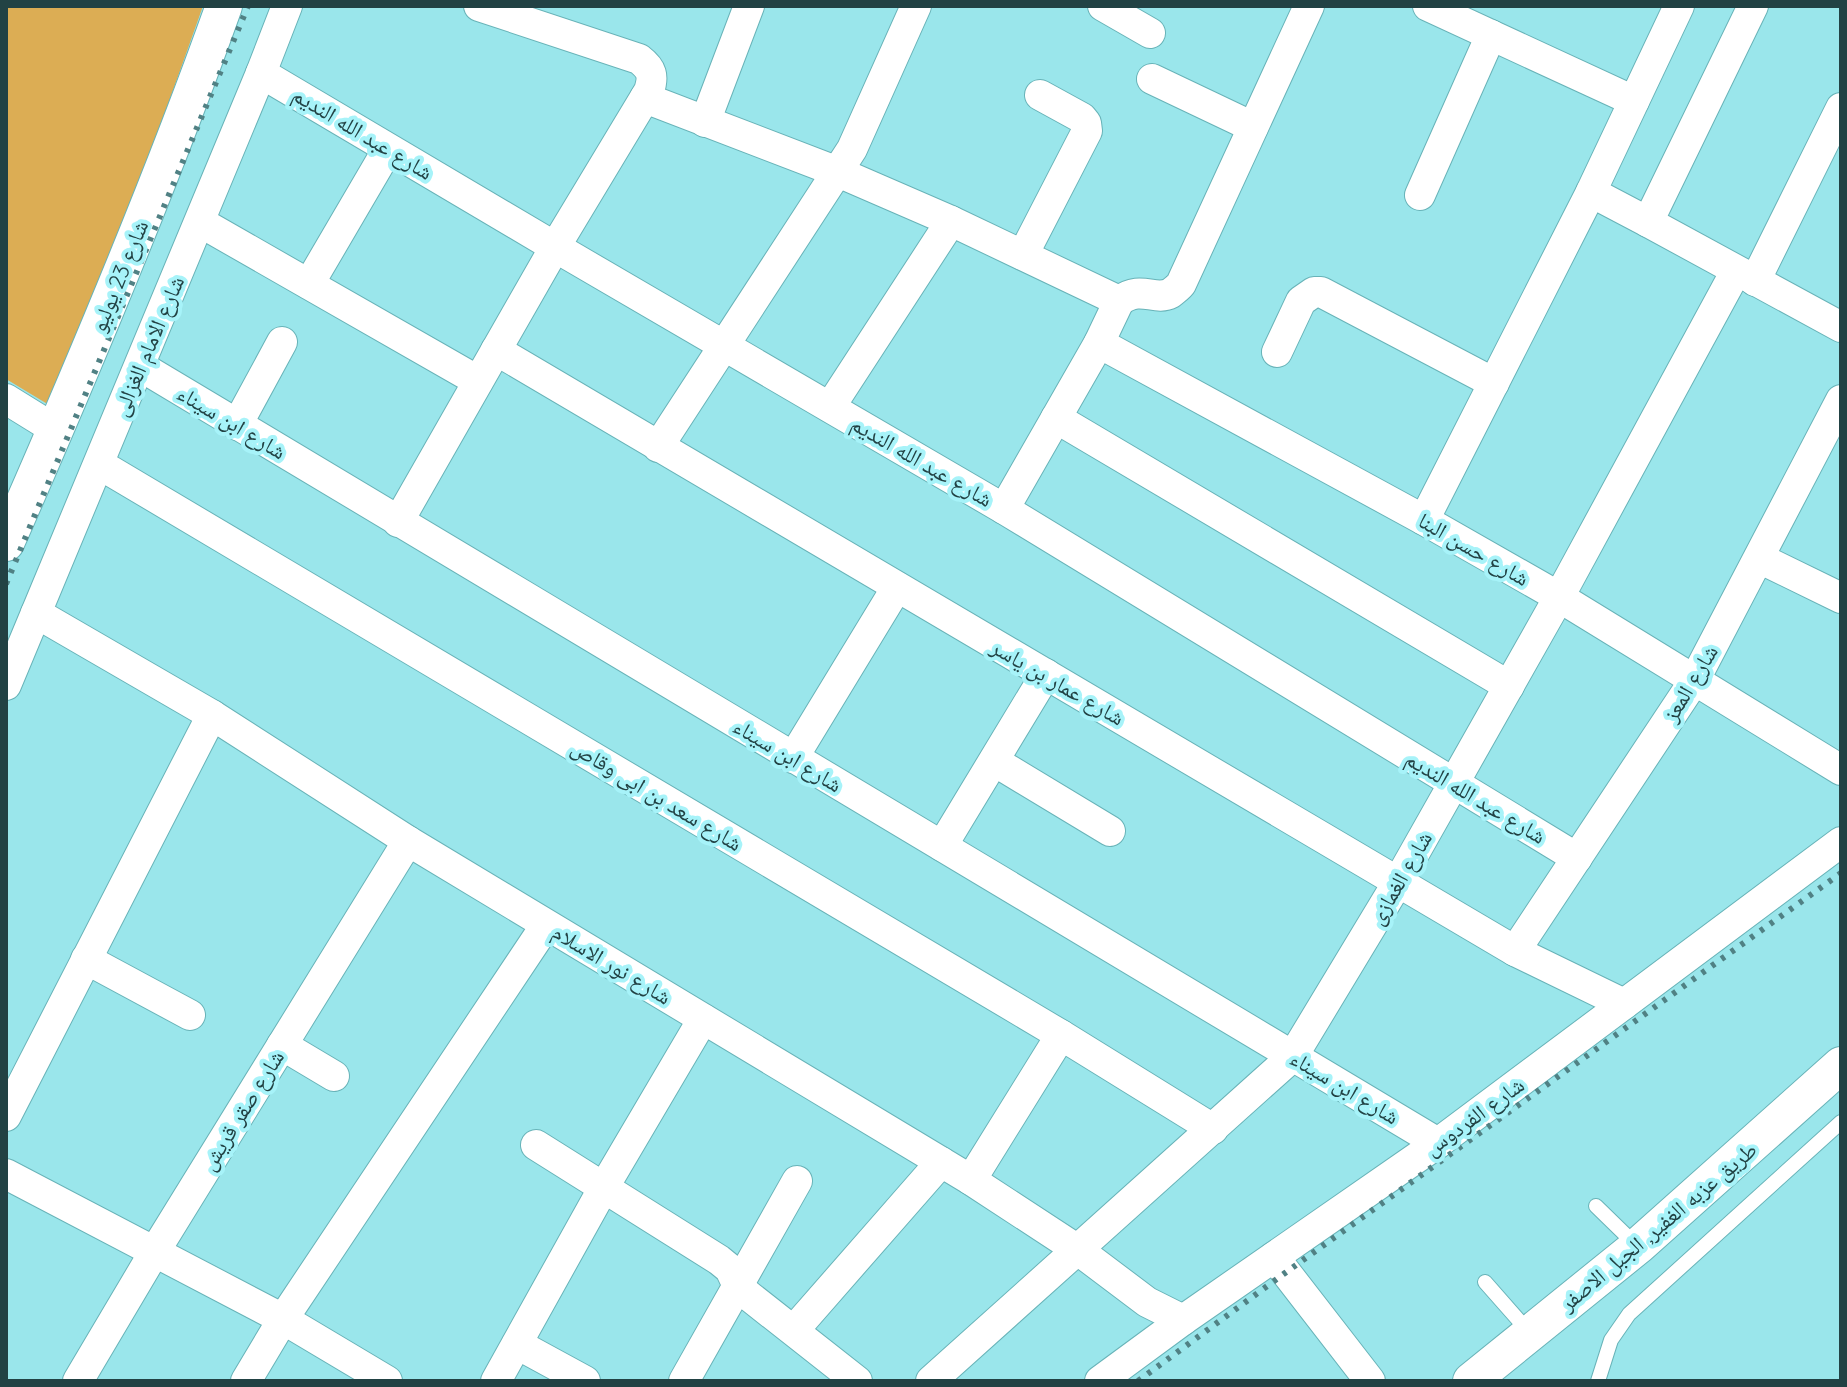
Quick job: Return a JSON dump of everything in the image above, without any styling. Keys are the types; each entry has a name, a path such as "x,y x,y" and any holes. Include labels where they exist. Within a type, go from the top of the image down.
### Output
{"street":[{"name":"شارع 23 يوليو","path":"11,520 56,430 128,257 224,6"},
{"name":"شارع الامام الغزالى","path":"6,685 287,6"},
{"path":"398,522 649,86 647,65 639,59 479,6"},
{"path":"705,122 749,6"},
{"path":"658,447 852,149 916,6"},
{"path":"1103,6 1150,33"},
{"path":"1004,509 1099,343 1119,301 1137,292 1161,296 1171,293 1181,284 1309,6"},
{"path":"1428,6 1634,101"},
{"path":"1424,520 1591,192 1679,6"},
{"path":"1648,222 1753,6"},
{"path":"1420,195 1491,35"},
{"name":"شارع عبد الله النديم","path":"261,73 1004,509 1577,858"},
{"path":"1152,79 1253,127"},
{"path":"649,86 705,122 838,172 951,221 1119,301"},
{"path":"1023,255 1087,131 1082,118 1040,95"},
{"name":"شارع الغمازى","path":"931,1381 1293,1056 1398,882 1841,108"},
{"path":"309,284 388,149"},
{"path":"1591,192 1841,327"},
{"path":"830,407 951,221"},
{"path":"200,222 478,381"},
{"path":"1277,352 1301,301 1314,292 1321,292 1494,383"},
{"path":"237,425 282,342"},
{"name":"شارع حسن البنا","path":"1099,343 1559,597 1841,770"},
{"name":"شارع عمار بن ياسر","path":"496,350 1515,951 1624,1004"},
{"name":"شارع ابن سيناء","path":"140,366 1438,1143"},
{"path":"6,399 56,430"},
{"name":"شارع المعز","path":"1515,951 1694,681 1841,400"},
{"path":"1056,418 1509,686"},
{"name":"شارع سعد بن ابى وقاص","path":"99,464 1061,1035 1213,1129"},
{"path":"1759,558 1841,598"},
{"path":"793,758 897,587"},
{"name":"شارع نور الاسلام","path":"36,613 212,715 408,841 971,1180 1078,1250 1147,1302 1183,1320"},
{"path":"942,846 1046,674"},
{"path":"6,1116 212,715"},
{"path":"994,761 1110,831"},
{"name":"شارع صقر قريش","path":"78,1381 408,841"},
{"name":"شارع الفردوس","path":"1100,1381 1438,1143 1841,842"},
{"path":"246,1381 283,1319 546,925"},
{"path":"86,959 190,1015"},
{"path":"496,1381 604,1187 703,1019"},
{"path":"971,1180 1061,1035"},
{"path":"282,1045 334,1076"},
{"name":"طريق عزبه الغفير, الجبل الاصفر","path":"1471,1381 1638,1246 1841,1065"},
{"path":"536,1145 719,1260 730,1269 738,1286 857,1381"},
{"path":"794,1330 941,1162"},
{"path":"6,1174 283,1319 387,1381"},
{"path":"684,1381 797,1181"},
{"path":"1274,1257 1370,1381"},
{"path":"517,1344 585,1381"}],"lane":[{"path":"1598,1381 1611,1340 1629,1314 1841,1122"},
{"path":"1596,1206 1638,1246"},
{"path":"1485,1282 1531,1333"}],"shaded area":[{"path":"6,6 203,6 59,411 6,379"}],"railway":[{"path":"6,584 248,6"},
{"path":"1138,1381 1841,873"}]}
